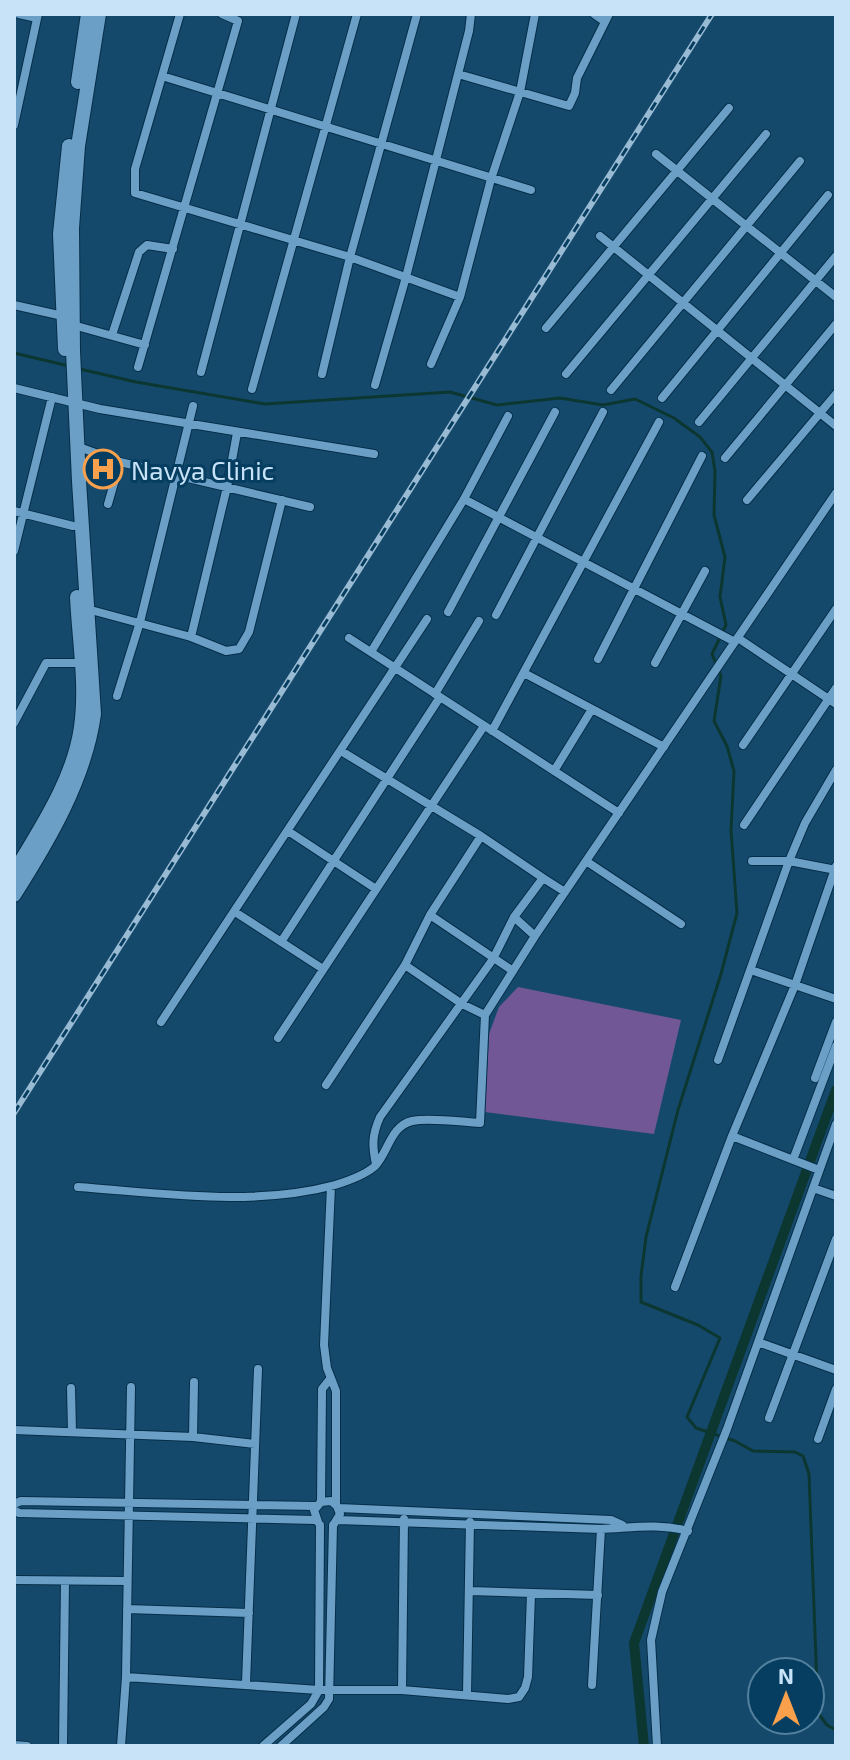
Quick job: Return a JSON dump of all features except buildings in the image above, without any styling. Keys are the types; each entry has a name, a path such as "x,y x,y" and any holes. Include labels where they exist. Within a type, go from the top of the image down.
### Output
{"street":[{"path":"14,125 16,103 38,16 19,14"},
{"path":"14,873 19,855 61,788 75,752 83,714 73,526 72,402 61,215 88,14"},
{"path":"68,320 73,196 83,109 99,14"},
{"path":"180,14 135,169 135,193 350,257 460,297"},
{"path":"138,367 238,21 222,14"},
{"path":"201,372 296,14"},
{"path":"252,389 357,14"},
{"path":"322,374 350,257 417,14"},
{"path":"375,385 406,277 471,14"},
{"path":"431,364 460,297 491,179 520,92 535,14"},
{"path":"458,74 569,106 577,78 607,18 594,14"},
{"path":"162,76 531,190"},
{"path":"546,328 729,108"},
{"path":"566,374 766,134"},
{"path":"656,154 836,297"},
{"path":"611,390 800,161"},
{"path":"662,398 828,195"},
{"path":"600,236 836,426"},
{"path":"112,335 139,252 147,245 173,249"},
{"path":"699,422 836,256"},
{"path":"14,305 145,345"},
{"path":"725,458 836,324"},
{"path":"14,388 188,425 374,454"},
{"path":"747,500 836,394"},
{"path":"14,551 19,512 52,397"},
{"path":"14,895 70,792 91,734 94,714 79,447 72,402"},
{"path":"117,696 140,622 193,406"},
{"path":"448,612 555,412"},
{"path":"496,615 603,412"},
{"path":"371,652 464,499 508,416"},
{"path":"278,1038 430,807 524,673 659,422"},
{"path":"191,637 237,433"},
{"path":"79,447 120,462 310,507"},
{"path":"598,659 702,456"},
{"path":"108,504 120,462"},
{"path":"78,1187 211,1197 283,1193 331,1186 362,1175 376,1165 392,1137 412,1121 480,1123 485,1015 535,936 721,663 733,639 836,493"},
{"path":"464,499 733,639 832,702"},
{"path":"87,609 191,637 226,651 239,649 249,632 282,500"},
{"path":"19,512 73,526"},
{"path":"655,663 705,571"},
{"path":"743,745 836,609"},
{"path":"161,1022 427,619"},
{"path":"281,942 386,780 479,621"},
{"path":"349,638 619,813"},
{"path":"14,723 46,663 81,663"},
{"path":"524,673 664,747"},
{"path":"744,825 832,702 836,688"},
{"path":"554,771 592,709"},
{"path":"341,751 481,836 565,892"},
{"path":"718,1060 789,861 805,823 836,770"},
{"path":"288,831 376,889"},
{"path":"326,1085 405,965 430,915 481,836"},
{"path":"586,861 681,924"},
{"path":"675,1287 732,1136 795,985 835,869 789,861 752,861"},
{"path":"376,1165 373,1131 380,1117 493,959 514,917 543,878"},
{"path":"235,912 323,969"},
{"path":"430,915 513,971"},
{"path":"514,917 535,936"},
{"path":"405,965 462,1004 485,1015"},
{"path":"751,970 836,999"},
{"path":"815,1078 836,1022"},
{"path":"796,1161 836,1046"},
{"path":"657,1746 651,1640 662,1592 727,1429 813,1188 816,1168 836,1124"},
{"path":"732,1136 816,1168"},
{"path":"281,1746 324,1707 331,1690 337,1506 336,1391 330,1379 324,1330 331,1186"},
{"path":"813,1188 836,1196"},
{"path":"769,1418 836,1239"},
{"path":"758,1342 836,1370"},
{"path":"246,1683 258,1369"},
{"path":"263,1746 311,1704 319,1690 318,1522 314,1510 318,1504 322,1389 330,1379"},
{"path":"193,1437 194,1382"},
{"path":"121,1746 126,1677 131,1387"},
{"path":"71,1388 72,1431"},
{"path":"818,1439 836,1389"},
{"path":"14,1430 193,1437 255,1444"},
{"path":"622,1525 611,1520 337,1506 331,1501 318,1504 252,1504 21,1501 14,1507 19,1513 130,1517 601,1529 622,1525 666,1525 685,1530"},
{"path":"402,1690 404,1511"},
{"path":"467,1694 471,1513"},
{"path":"592,1685 601,1529"},
{"path":"14,1580 127,1581"},
{"path":"63,1746 65,1581"},
{"path":"470,1591 598,1595"},
{"path":"126,1677 319,1690 402,1690 508,1699 519,1697 528,1677 531,1594"},
{"path":"127,1609 249,1613"},
{"path":"14,1745 27,1746"}],"shaded area":[{"path":"518,987 681,1020 654,1134 485,1112 489,1034 499,1007"}],"waterway":[{"path":"14,353 69,366"},
{"path":"80,369 265,404 450,392 497,405 560,398 603,405 635,399 674,418 700,437 712,452 714,515 725,557 720,597 726,625 712,654 716,664"},
{"path":"719,671 721,676 714,721 727,746 734,771 731,830 737,913 678,1110 646,1237 641,1302 698,1325 720,1338 687,1417 696,1428 735,1441 753,1451 795,1452 803,1456 809,1474 818,1713 827,1725 836,1730"},
{"path":"644,1746 634,1643 836,1090"}],"railway":[{"path":"14,1113 712,14"}],"place":[{"name":"Navya Clinic","path":"103,469"}]}
